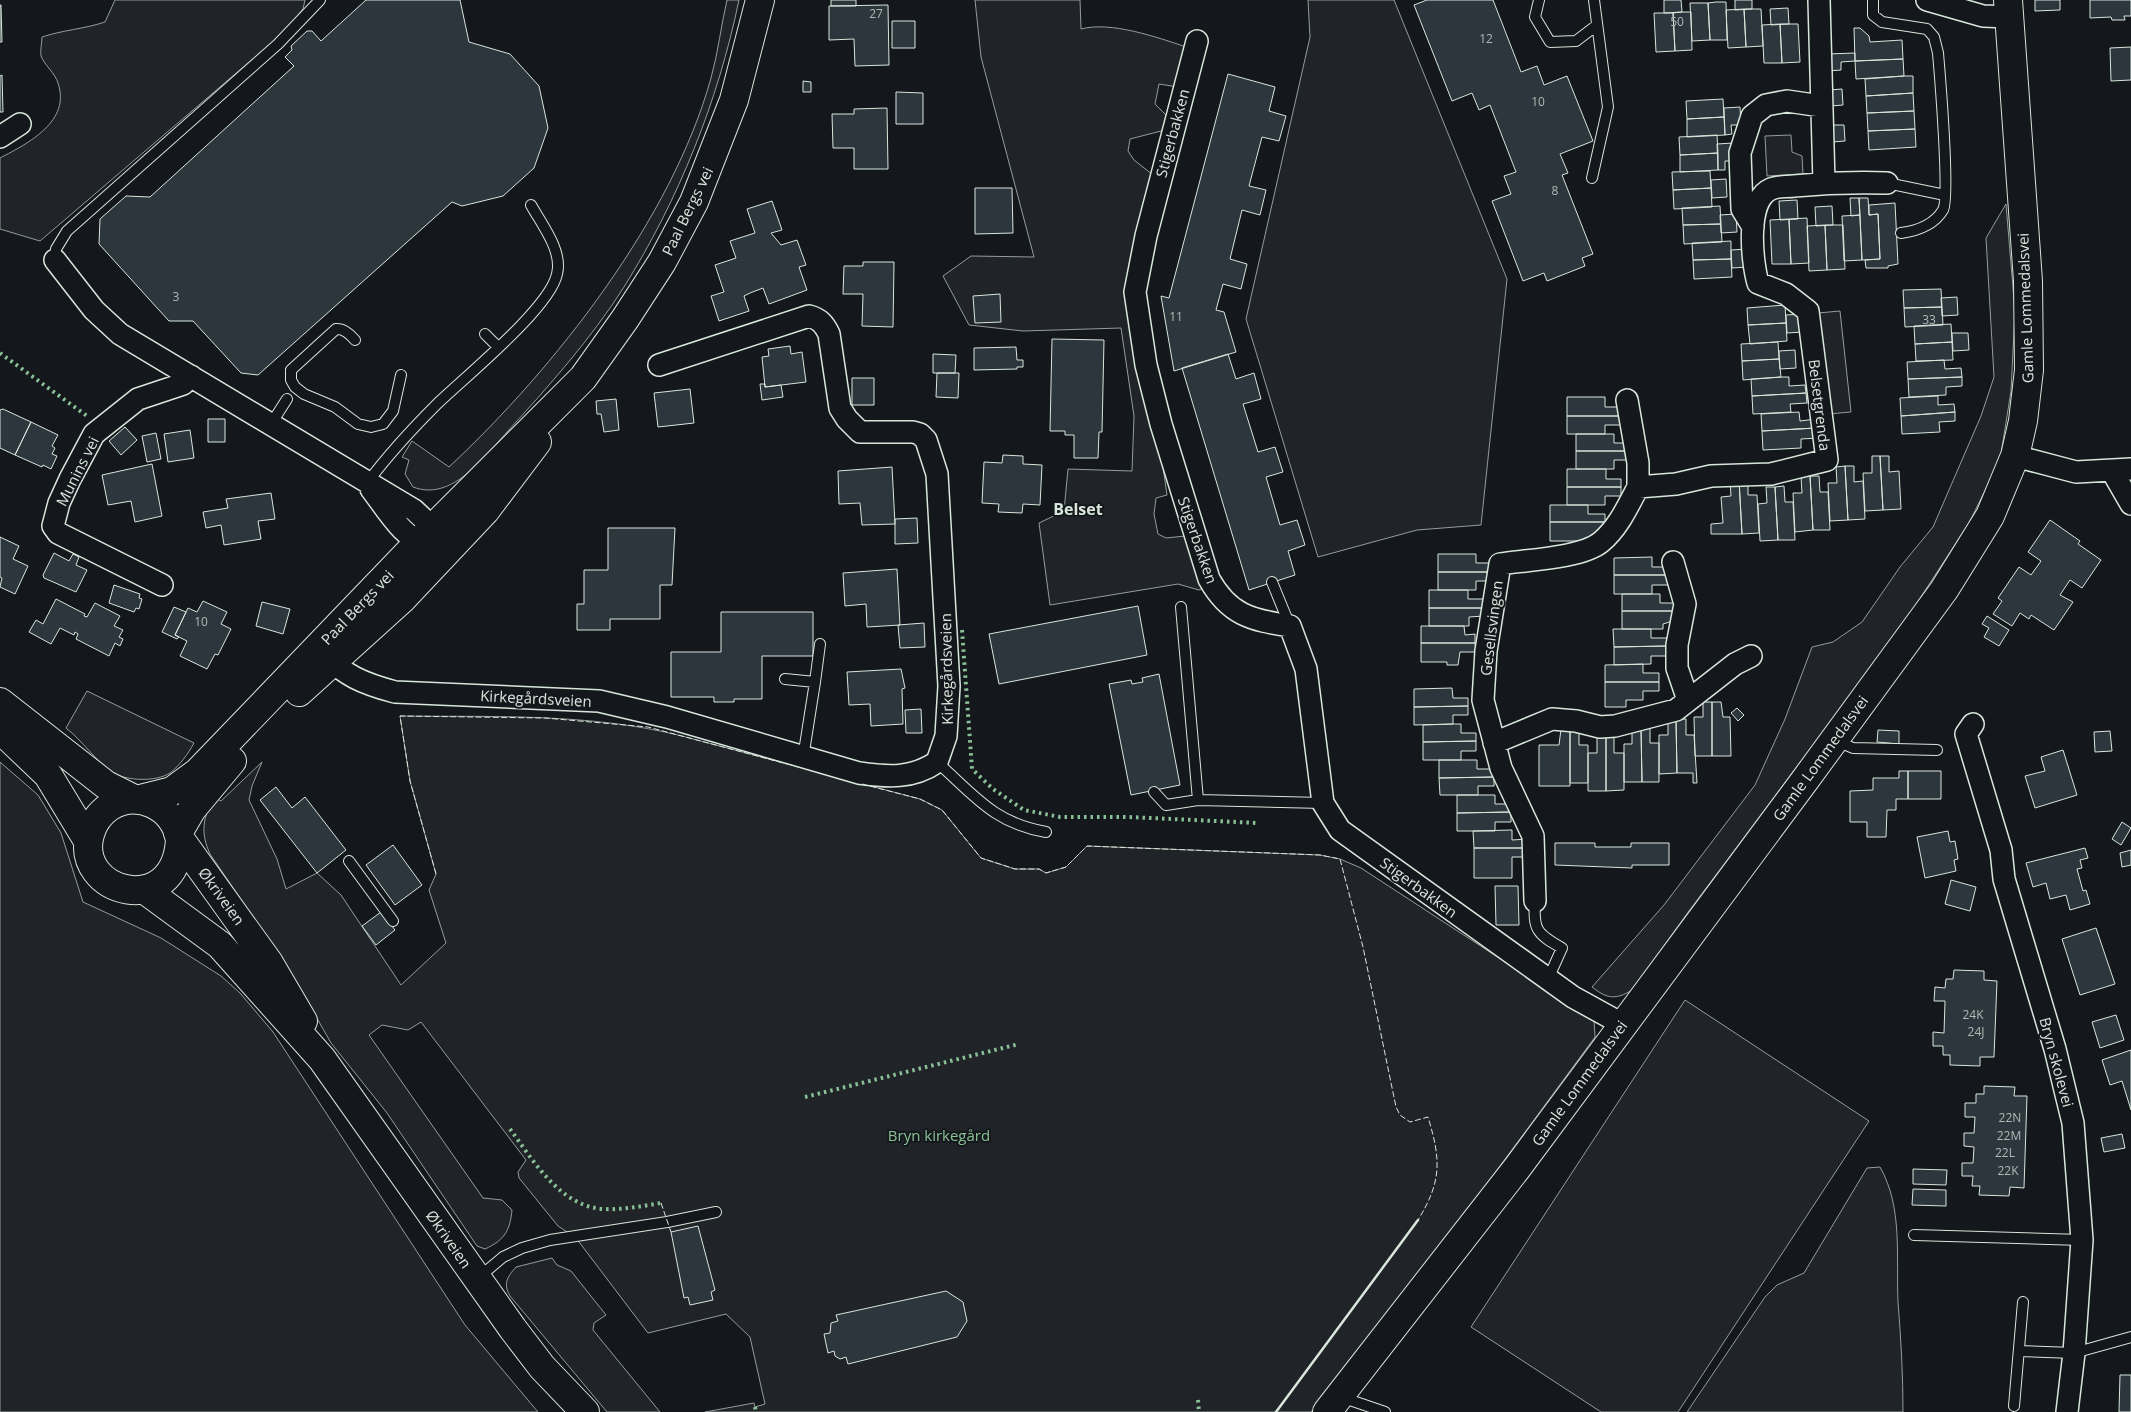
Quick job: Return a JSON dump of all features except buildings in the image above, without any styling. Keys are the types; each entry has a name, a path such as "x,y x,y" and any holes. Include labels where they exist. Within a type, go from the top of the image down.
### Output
{"street":[{"name":"Paal Bergs vei","path":"179,836 192,809 239,753 304,686 324,656 426,536 512,447 565,398 583,378 625,319 662,262 694,202 734,100 760,0"},
{"path":"1816,0 1824,183"},
{"path":"1927,0 1983,16 2009,8"},
{"name":"Gamle Lommedalsvei","path":"1333,1404 1517,1168 1924,617 1990,516 2015,456 2028,392 2028,290 2009,8"},
{"name":"Stigerbakken","path":"1197,41 1137,272 1135,292 1146,365 1161,424 1209,579 1219,597 1235,610 1261,621 1290,626 1306,669 1323,803 1340,830 1573,997 1622,1024"},
{"name":"Belsetgrenda","path":"1753,227 1742,209 1740,153 1752,116 1766,105 1787,102 1821,106"},
{"path":"0,137 20,124"},
{"name":"Belsetgrenda","path":"1638,487 1676,484 1711,476 1771,474 1827,460 1808,311 1786,294 1758,283 1753,264 1753,227 1756,210 1763,195 1772,188 1824,183 1887,183"},
{"path":"55,260 94,310 120,334 414,510 426,536 446,553"},
{"name":"Kirkegårdsveien","path":"324,656 364,684 395,692 599,701 667,717 859,773 901,777 927,769 937,762 946,736 949,686 937,474 926,440 920,434 913,432 860,432 847,420 840,408 829,334 824,324 816,318 808,316 659,365"},
{"name":"Munins vei","path":"162,585 58,533 53,526 59,503 94,434 138,399 183,384 191,376"},
{"name":"Paal Bergs vei","path":"137,799 172,791 198,772 324,656 403,598 484,511 527,456 565,398"},
{"path":"1627,400 1638,463 1638,487"},
{"path":"2015,456 2076,472 2121,470 2131,504"},
{"name":"Gesellsvingen","path":"1535,901 1533,836 1507,782 1494,743 1483,700 1486,651 1500,564 1585,552 1601,543 1613,530 1638,487"},
{"path":"1673,562 1685,604 1677,645 1677,668 1688,700"},
{"path":"1494,743 1552,719 1576,721 1600,727 1615,726 1676,710 1735,664 1751,656"},
{"path":"0,702 106,785 137,799 153,803 164,810 173,820 179,836 179,856 172,871 160,883 145,890 120,889 109,884 92,865 88,841 48,775 0,730"},
{"name":"Bryn skolevei","path":"1973,724 1966,734 2001,850 2004,879 2056,1049 2073,1123 2082,1240 2074,1353 2067,1412"},
{"path":"88,841 93,824 103,811 117,802 137,799"},
{"name":"Økriveien","path":"179,836 286,989 322,1059"},
{"name":"Økriveien","path":"145,890 220,945 322,1059 477,1279 542,1367 584,1412"}],"lane":[{"path":"55,260 56,249 67,231 278,44 320,0"},
{"path":"1539,0 1535,17 1550,42 1576,41 1598,25"},
{"path":"1592,178 1608,107 1594,0"},
{"path":"1873,0 1873,15 1882,22 1927,29 1934,37 1938,53 1945,195 1944,208 1937,218 1914,231 1900,233"},
{"name":"Belsetgrenda","path":"1887,183 1945,195"},
{"path":"367,483 394,448 520,328 554,286 558,273 558,256 531,205"},
{"path":"356,340 341,328 336,329 291,370 291,380 295,387 335,407 358,424 372,427 382,424 393,411 400,375"},
{"path":"484,334 498,347"},
{"path":"271,424 287,399"},
{"path":"1272,582 1290,626"},
{"path":"1181,607 1198,800"},
{"path":"803,758 816,682 820,644"},
{"path":"785,679 816,682"},
{"path":"1833,740 1853,748 1937,750"},
{"path":"937,762 997,816 1022,828 1046,832"},
{"path":"1154,792 1166,805 1198,800 1323,803"},
{"path":"349,862 393,921"},
{"name":"Gesellsvingen","path":"1535,901 1534,922 1542,936 1562,948 1548,979"},
{"path":"477,1279 503,1257 522,1248 716,1212"},
{"path":"1914,1235 2082,1240"},
{"path":"2014,1406 2023,1302"},
{"path":"2019,1351 2074,1353 2131,1336"},
{"path":"1333,1404 1385,1412"}],"green space":[{"path":"115,0 305,0 303,9 283,33 40,241 0,229 0,158 35,138 53,119 58,109 60,97 58,83 41,56 42,37 105,22"},
{"path":"727,0 739,0 720,75 708,112 679,184 644,254 624,287 598,325 568,362 538,398 477,464 454,483 441,488 427,490 413,487 405,474 409,460 402,457 412,441 449,467 489,428 568,338 605,288 639,237 669,184 693,131 716,59"},
{"path":"975,0 1080,0 1081,29 1106,27 1134,31 1186,47 1178,87 1159,84 1155,104 1168,117 1165,130 1130,139 1128,151 1134,160 1153,175 1139,234 1167,495 1156,498 1154,514 1158,534 1166,538 1185,536 1206,587 1199,590 1178,584 1050,605 1039,523 1064,511 1068,469 1132,471 1134,416 1121,328 1023,331 969,325 943,276 971,256 1034,257 981,57"},
{"path":"1308,0 1394,0 1507,279 1481,525 1417,530 1318,557 1246,319 1310,37"},
{"path":"1791,135 1792,152 1802,156 1803,174 1767,176 1765,136"},
{"path":"2006,204 2015,312 2011,391 2000,460 1969,523 1902,626 1632,990 1616,997 1602,994 1592,987 1664,905 1755,785 1785,719 1812,647 1833,642 1862,622 1900,567 1933,527 1981,416 1994,377 1986,238"},
{"path":"1840,311 1851,412 1828,414 1818,313"},
{"path":"87,691 194,743 180,763 164,776 150,779 134,779 120,776 101,763 66,728"},
{"name":"Bryn kirkegård","path":"400,716 578,720 613,723 682,736 920,799 942,810 981,858 1015,869 1039,869 1046,873 1066,867 1087,846 1320,855 1340,859 1361,868 1594,1020 1595,1037 1453,1230 1311,1412 705,1412 754,1403 755,1407 765,1404 750,1337 726,1314 648,1333 576,1238 558,1226 519,1178 518,1172 526,1160 421,1022 408,1030 382,1025 369,1035 483,1198 502,1200 512,1210 508,1229 502,1238 485,1249 477,1246 387,1113 331,1043 293,976 210,854 205,839 204,825 207,812 214,797 221,801 262,762 252,786 249,800 277,859 286,889 317,873 341,895 401,985 446,943 429,890 436,874 410,781"},
{"path":"0,762 38,795 61,833 83,902 161,938 221,976 240,993 273,1032 465,1325 538,1412 0,1412"},
{"path":"1685,1000 1869,1121 1678,1412 1601,1412 1471,1327"},
{"path":"1880,1167 1892,1199 1897,1233 1903,1412 1687,1412 1765,1297 1777,1285 1804,1273 1867,1168"},
{"path":"552,1258 557,1265 571,1271 606,1315 594,1323 593,1330 660,1412 607,1412 510,1296 506,1284 510,1274 516,1267"}],"hedge":[{"path":"0,353 87,416"},
{"path":"962,630 972,769 993,789 1024,810 1060,817 1129,817 1258,823"},
{"path":"805,1097 1019,1044"},
{"path":"510,1129 549,1180 574,1200 588,1206 604,1209 661,1203"},
{"path":"1198,1400 1199,1412"},
{"path":"755,1407 756,1412"}],"fence":[{"path":"436,874 410,781 400,716 545,718 648,727 787,764"},
{"path":"862,784 920,799 942,810 981,858 1015,869 1039,869 1046,873 1066,867 1087,846 1320,855 1340,859 1363,947 1396,1107 1400,1115 1410,1122 1428,1117 1432,1132 1437,1158 1437,1170 1432,1194 1418,1220"},
{"path":"661,1203 671,1232"}],"wall":[{"path":"1276,1412 1418,1220"}],"district":[{"name":"Belset","path":"1078,509"}]}
